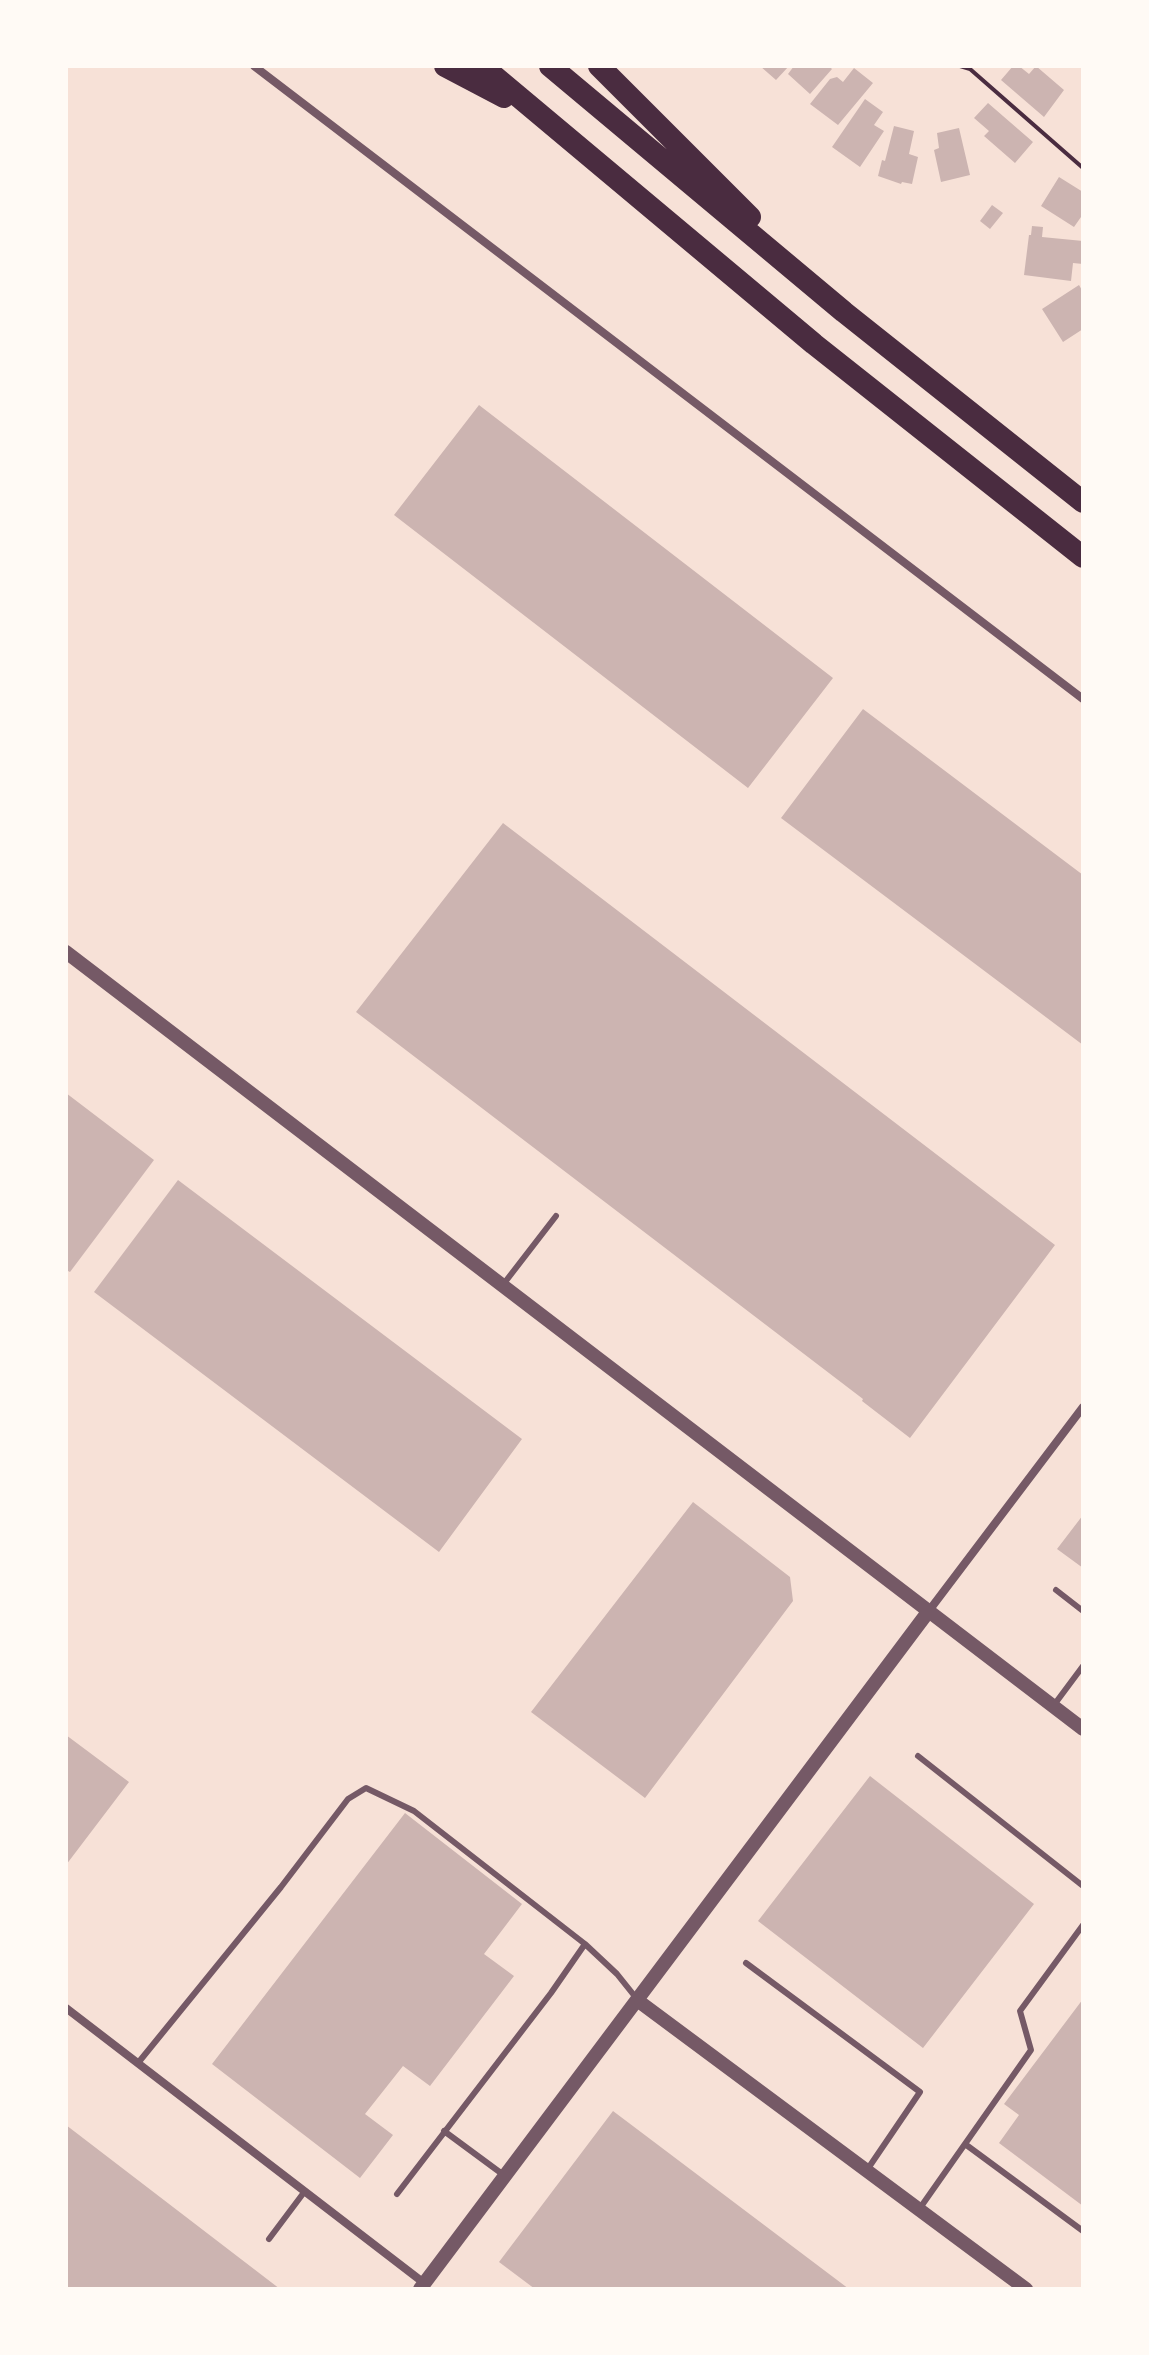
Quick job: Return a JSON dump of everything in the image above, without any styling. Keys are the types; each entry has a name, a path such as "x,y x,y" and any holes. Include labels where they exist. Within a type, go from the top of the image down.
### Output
{"highway":[{"path":"445,66 538,115"},
{"path":"482,66 814,344 1083,557"},
{"path":"550,66 844,312 1083,502"},
{"path":"599,66 844,312"}],"street":[{"path":"254,66 1083,699"},
{"path":"66,952 1083,1729"},
{"path":"66,2008 305,2191 422,2286 1083,1407"},
{"path":"637,2000 1026,2289"}],"lane":[{"path":"502,1286 556,1216"},
{"path":"1056,1590 1083,1611"},
{"path":"1053,1706 1083,1666"},
{"path":"918,1756 1083,1886"},
{"path":"138,2063 348,1799 366,1788 414,1811 585,1944 617,1974 637,2000"},
{"path":"919,2209 1031,2050 1020,2011 1083,1925"},
{"path":"397,2194 585,1944"},
{"path":"746,1963 920,2092 867,2170"},
{"path":"444,2131 505,2176"},
{"path":"965,2144 1083,2231"},
{"path":"269,2239 305,2191"}],"path":[{"path":"960,66 970,69 1083,168"}],"building":[{"path":"760,66 789,66 776,80"},
{"path":"794,66 829,66 832,69 810,94 788,74"},
{"path":"1013,66 1019,66 1029,74 1036,66 1064,90 1044,117 1001,80"},
{"path":"854,68 873,83 838,125 810,104 830,79 837,77 843,82"},
{"path":"865,99 883,112 874,125 884,131 860,167 832,147"},
{"path":"988,103 1033,142 1015,163 984,136 989,131 974,118"},
{"path":"894,126 914,131 909,154 918,157 912,184 901,184 878,176"},
{"path":"959,128 970,175 941,182 934,150 939,148 937,133"},
{"path":"1059,177 1083,192 1083,218 1074,227 1041,206"},
{"path":"992,205 1003,213 990,229 980,221"},
{"path":"1032,226 1043,227 1042,237 1083,241 1083,264 1073,263 1071,281 1024,275"},
{"path":"1079,285 1083,292 1083,329 1063,342 1042,309"},
{"path":"479,405 833,678 748,788 394,515"},
{"path":"863,709 1083,875 1083,1045 781,818"},
{"path":"503,823 1055,1245 910,1438 356,1012"},
{"path":"66,1093 154,1160 70,1272 66,1270"},
{"path":"178,1180 522,1439 439,1552 94,1292"},
{"path":"693,1502 790,1577 793,1601 645,1798 531,1712"},
{"path":"1083,1515 1083,1568 1057,1549"},
{"path":"66,1735 129,1782 66,1865"},
{"path":"870,1776 1034,1904 923,2048 758,1921"},
{"path":"405,1813 522,1904 484,1954 514,1976 430,2086 403,2066 365,2114 393,2135 360,2178 212,2064"},
{"path":"1083,1999 1083,2206 999,2143 1019,2115 1004,2104"},
{"path":"613,2111 849,2289 535,2289 499,2262"},
{"path":"66,2125 280,2289 66,2289"}]}
